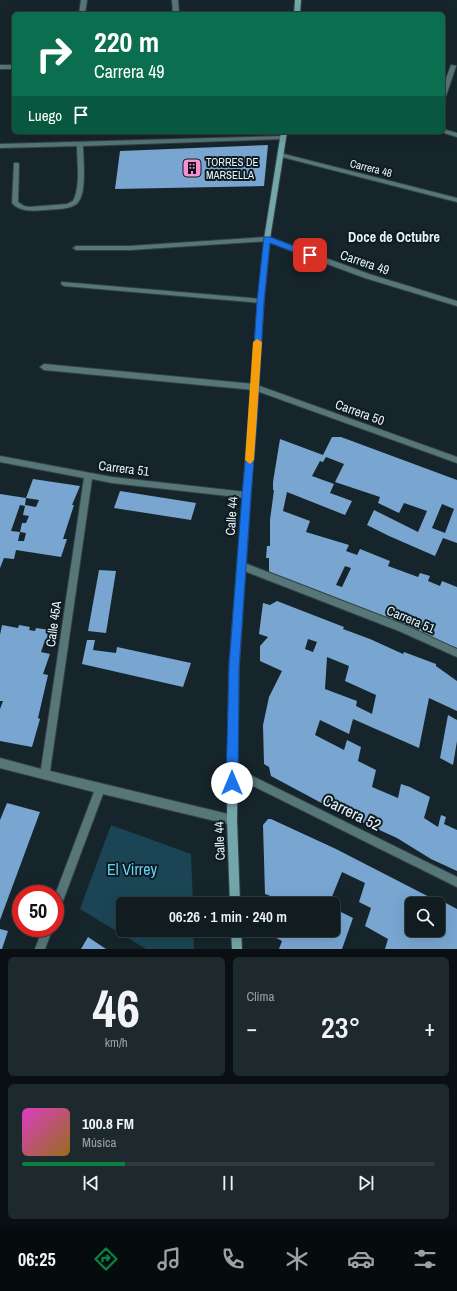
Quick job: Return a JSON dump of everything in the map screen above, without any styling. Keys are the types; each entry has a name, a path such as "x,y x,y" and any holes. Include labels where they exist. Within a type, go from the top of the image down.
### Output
{"main road":[{"path":"297,12 298,0"},
{"name":"Calle 44","path":"235,897 232,820 234,667 246,495 253,423 260,301 267,239 284,135"},
{"path":"236,937 237,949"}],"street":[{"path":"82,12 84,0"},
{"path":"176,0 176,12"},
{"path":"445,90 453,66"},
{"path":"0,67 12,67"},
{"path":"445,132 457,135"},
{"path":"0,146 284,135"},
{"path":"16,164 15,203 27,209 67,206 74,202 79,194 80,144"},
{"name":"Carrera 48","path":"280,155 457,200"},
{"path":"76,248 130,248 267,239"},
{"name":"Carrera 49","path":"267,239 366,276 457,304"},
{"path":"64,284 260,301"},
{"name":"Carrera 50","path":"44,367 254,387 457,460"},
{"name":"Carrera 51","path":"0,459 88,476 246,495"},
{"name":"Calle 45A","path":"45,775 88,476"},
{"name":"Carrera 51","path":"242,566 402,628 457,653"},
{"path":"0,763 100,789 232,820"},
{"name":"Carrera 52","path":"232,771 457,882"},
{"path":"64,885 100,789"},
{"path":"40,949 45,937"}],"green space":[{"name":"El Virrey","path":"111,825 191,854 193,897 116,897 116,931 80,909"},
{"name":"El Virrey","path":"126,937 193,937 194,949 146,949"}],"building":[{"name":"TORRES DE MARSELLA","path":"268,145 264,186 115,189 120,151"},
{"path":"332,437 341,437 457,480 457,543 443,538 435,556 367,525 374,510 418,532 427,511 404,503 399,513 378,503 380,497 335,482 344,464 326,457 323,462 320,461 312,476 334,484 330,493 352,501 345,515 287,492 283,511 310,521 306,532 349,545 346,551 357,555 360,549 390,561 388,566 418,577 420,573 430,576 428,581 440,586 442,581 457,587 457,648 270,574 269,558 266,558 267,546 270,546 270,520 274,490 273,482 280,439 323,455","holes":["442,504 454,509 445,533 432,528","345,566 351,568 342,587 336,585"]},
{"path":"33,479 80,486 72,505 74,505 63,539 67,539 61,557 16,550 14,559 4,558 0,568 0,494 26,498","holes":["26,498 39,500 36,507 25,505","20,505 25,506 23,515 29,516 26,523 22,523 20,532 11,531","20,532 26,533 24,541 18,541"]},
{"path":"120,491 196,503 191,520 114,508"},
{"path":"99,570 116,571 106,633 88,631"},
{"path":"277,601 344,627 343,629 403,654 404,652 436,664 436,666 457,681 457,711 429,698 419,748 353,719 349,734 320,720 315,735 344,750 347,740 361,747 358,761 376,770 372,787 398,798 401,784 430,797 424,818 438,827 441,815 446,817 444,824 457,830 457,871 431,859 397,838 329,807 271,776 269,767 264,764 263,725 269,697 282,671 260,661 260,646 268,637 259,634 263,603 270,605","holes":["308,639 317,642 313,652 305,649","327,657 349,666 345,681 376,695 372,714 356,706 357,701 325,689"]},
{"path":"2,625 18,628 19,625 30,627 29,630 35,631 36,628 50,630 46,643 44,643 41,652 50,654 43,674 48,675 38,718 40,719 32,747 0,741 0,709 3,701 0,701 0,635"},
{"path":"87,640 95,640 93,650 116,653 117,647 191,663 183,687 82,664"},
{"path":"448,715 457,720 457,741 453,765 440,758"},
{"path":"7,803 40,812 0,920 0,820"},
{"path":"268,819 271,819 336,849 429,897 405,897 405,937 445,937 445,903 457,909 457,949 385,949 388,939 365,926 371,908 359,902 365,883 342,872 332,897 273,897 265,894 263,825"},
{"path":"340,912 353,918 342,949 279,949 282,941 275,937 340,937"},
{"path":"0,929 8,931 2,949 0,949"},
{"path":"88,937 106,949 81,949"}],"slow traffic":[{"path":"250,460 257,342"}],"place":[{"name":"TORRES DE MARSELLA","path":"192,168"}],"district":[{"name":"Doce de Octubre","path":"394,237"}],"route":[{"path":"232,783 234,667 246,495 253,423 260,301 267,239 310,255"}]}
